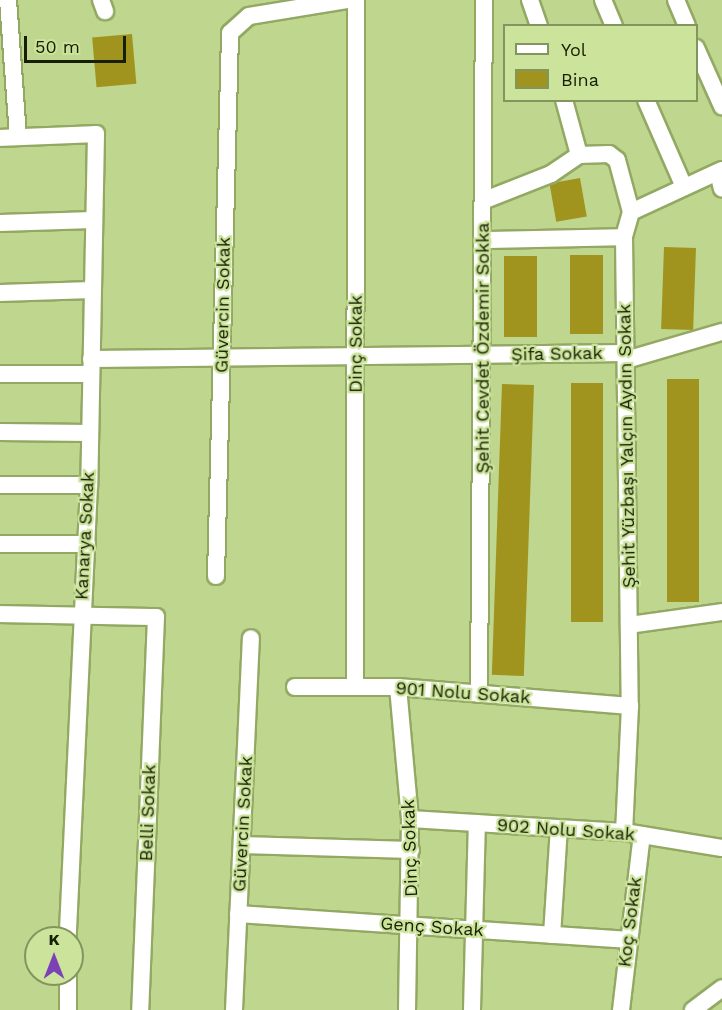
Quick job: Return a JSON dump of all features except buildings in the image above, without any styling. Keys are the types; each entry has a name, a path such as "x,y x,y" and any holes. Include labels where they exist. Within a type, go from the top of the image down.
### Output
{"street":[{"path":"0,138 18,137 8,0"},
{"name":"Güvercin Sokak","path":"216,576 230,33 249,16 347,0"},
{"name":"Dinç Sokak","path":"355,687 356,0"},
{"path":"530,0 538,24"},
{"path":"603,0 613,24"},
{"path":"676,0 686,24"},
{"name":"Şehit Cevdet Özdemir Sokka","path":"479,694 487,1"},
{"path":"698,52 722,106"},
{"path":"565,102 579,155"},
{"path":"647,102 684,187"},
{"name":"Kanarya Sokak","path":"18,137 96,134 87,544 80,614 68,926"},
{"path":"485,200 551,174 579,155 609,154 617,160 631,212 720,171 722,189"},
{"name":"Şehit Yüzbaşı Yalçın Aydın Sokak","path":"624,832 630,706 624,237 631,212"},
{"path":"0,223 93,220"},
{"path":"484,240 624,237"},
{"path":"0,293 92,291"},
{"name":"Şifa Sokak","path":"0,374 221,358 484,355 626,357 722,332"},
{"path":"0,432 90,433"},
{"path":"0,485 89,485"},
{"path":"0,543 87,544"},
{"path":"629,626 722,612"},
{"path":"0,614 80,614"},
{"name":"Belli Sokak","path":"80,614 156,617 140,1010"},
{"name":"Güvercin Sokak","path":"234,1010 251,638"},
{"name":"901 Nolu Sokak","path":"295,687 398,687 630,706"},
{"name":"Dinç Sokak","path":"398,687 411,850 411,925 407,1010"},
{"name":"902 Nolu Sokak","path":"410,819 624,832 722,848"},
{"path":"472,1010 477,823"},
{"path":"552,935 559,828"},
{"name":"Koç Sokak","path":"621,1010 626,940 642,835"},
{"path":"242,845 411,850"},
{"name":"Genç Sokak","path":"238,914 626,940"},
{"path":"68,986 68,1010"},
{"path":"693,1010 722,988"}]}
